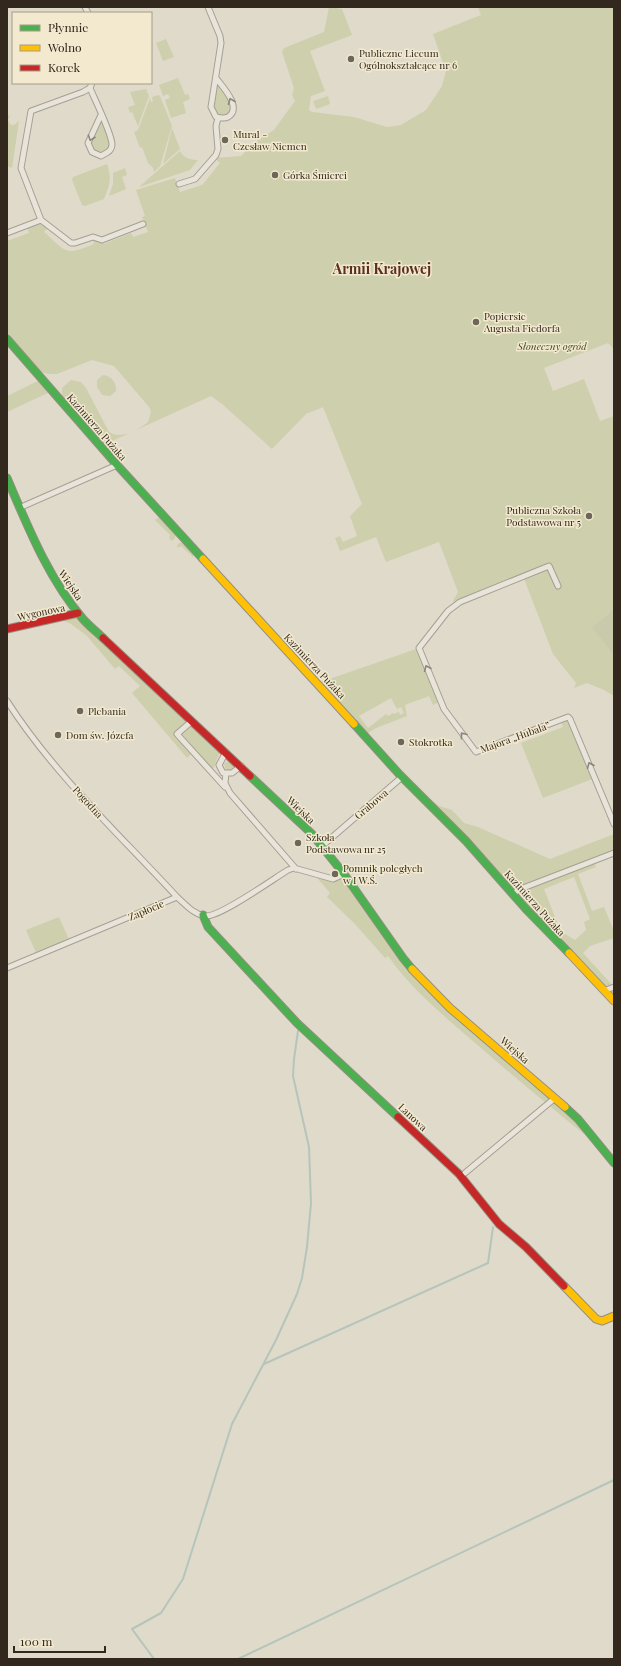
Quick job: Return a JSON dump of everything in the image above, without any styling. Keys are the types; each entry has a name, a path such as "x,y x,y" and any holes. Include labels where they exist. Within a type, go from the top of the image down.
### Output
{"street":[{"path":"208,7 220,40 220,51 211,107 214,115 218,118"},
{"path":"216,78 232,100 233,106 232,112 228,116 218,118"},
{"path":"101,115 88,143 92,152 101,156 108,152 112,145 91,85 83,92 31,111 21,168 41,220 71,243 75,244 93,237 102,240 143,224"},
{"path":"179,184 195,179 216,155 218,149 216,126 218,118"},
{"path":"7,233 41,220"},
{"name":"Kazimierza Pużaka","path":"7,339 117,465 402,777 466,841 512,894 614,1001"},
{"path":"19,508 117,465"},
{"name":"Wiejska","path":"7,478 40,555 78,613 96,632 241,766 322,846 344,874 403,958 423,981 450,1008 578,1119 614,1163"},
{"name":"Majora „Hubala”","path":"558,586 549,566 460,602 448,611 419,648 444,708 476,752 568,717 614,824"},
{"name":"Wygonowa","path":"7,630 78,613"},
{"name":"Pogodna","path":"7,701 29,734 50,759 177,897"},
{"path":"192,721 177,734 296,868"},
{"path":"226,752 220,762 220,768 223,773 232,773 241,766"},
{"path":"206,766 220,768"},
{"path":"226,774 225,783 230,793"},
{"name":"Grabowa","path":"322,846 402,777"},
{"path":"512,894 523,888 614,853"},
{"path":"202,915 213,915 221,912 288,870 296,868 333,878 344,874"},
{"name":"Zapłocie","path":"7,968 177,897 193,911 202,915"},
{"name":"Łanowa","path":"202,915 208,927 297,1022 459,1174 499,1224 520,1240 596,1319 602,1321 614,1316"},
{"path":"604,991 614,986"},
{"path":"465,1173 555,1098"}],"green space":[{"name":"Słoneczny ogród","path":"329,7 342,9 352,35 310,51 325,91 311,96 309,110 312,112 354,117 387,127 401,125 426,110 442,86 446,71 433,34 481,15 478,7 614,7 614,349 608,343 544,368 553,391 584,379 600,421 614,416 614,696 587,683 574,688 576,683 553,654 523,576 454,605 453,601 458,592 439,542 386,562 376,537 340,551 335,538 340,536 343,542 357,536 350,516 362,504 323,407 306,414 272,449 211,396 103,446 64,404 62,388 71,380 81,382 86,388 109,432 119,435 129,433 148,422 151,412 149,407 114,366 92,360 57,374 48,374 34,370 7,339 7,241 29,233 26,225 41,220 49,226 44,232 62,248 71,251 94,244 92,238 102,240 104,244 131,233 133,237 148,232 142,217 145,216 136,190 175,178 180,192 202,185 220,163 214,158 241,156 259,139 274,130 295,101 292,95 294,88 282,52 284,48 324,32"},
{"path":"166,39 174,57 163,61 156,43"},
{"path":"178,78 185,95 188,94 190,99 183,102 186,113 171,118 165,100 170,98 168,94 163,96 159,85"},
{"path":"216,78 230,97 233,109 223,118 213,112"},
{"path":"146,89 149,96 138,126 132,112 130,113 128,107 135,105 130,92"},
{"path":"158,95 160,96 172,126 160,166 154,172 153,168 148,163 142,147 140,148 134,132 138,130 150,98 151,102 153,102 152,97"},
{"path":"328,96 330,104 316,109 313,101"},
{"path":"10,115 8,120 11,125 14,125 19,121 12,168 7,166 7,116"},
{"path":"101,115 112,145 106,154 95,154 89,140"},
{"path":"172,128 180,149 163,164"},
{"path":"180,151 183,155 192,160 198,160 190,170 139,187"},
{"path":"107,164 110,182 104,199 85,206 82,205 72,180 73,177"},
{"path":"125,168 127,175 122,177 126,189 109,196 113,184 113,173"},
{"path":"103,375 111,378 115,385 116,391 110,396 102,395 97,387 97,380"},
{"path":"42,379 52,391 7,412 7,396"},
{"path":"163,514 176,529 175,538 172,541 169,538 170,535 155,520"},
{"path":"188,542 195,549 193,557 181,546 178,548 177,546 179,543"},
{"path":"614,610 614,655 592,627"},
{"path":"76,614 222,748 214,768 210,768 193,752 187,758 132,693 140,686 119,666 115,669 87,636 71,624 58,618"},
{"path":"419,648 441,701 433,705 429,696 405,705 407,716 376,728 365,735 318,683","holes":["391,698 397,709 401,707 404,713 400,715 399,712 393,713 388,716 386,714 368,728 359,716"]},
{"path":"568,717 595,778 543,798 521,743 563,727 560,720"},
{"path":"232,758 236,762 233,768 228,771 226,770 224,764"},
{"path":"429,798 439,806 452,810 464,823 478,827 550,859 614,834 614,853 594,861 596,867 578,874 592,911 604,907 614,931 614,938 590,946 583,953 614,987 614,1001 425,801","holes":["574,877 590,919 584,922 586,930 575,940 565,934 563,930 560,930 544,889"]},
{"path":"344,874 410,967 588,1131 584,1134 446,1017 415,988 388,956 385,958 355,924 327,897 330,893 318,879 319,875 333,879"},
{"path":"59,917 70,942 37,955 26,930"}],"waterway":[{"path":"154,1659 132,1629 161,1613 183,1579 232,1424 276,1340 297,1294 302,1278 307,1247 311,1203 309,1147 293,1076 298,1031"},
{"path":"264,1364 488,1263 493,1227"},
{"path":"238,1659 614,1480"}],"traffic: fast":[{"path":"7,339 117,465 203,559"},
{"path":"7,478 40,552 59,587 83,619 103,638"},
{"path":"354,724 400,775 466,841 526,909 569,953"},
{"path":"250,776 312,834 344,874 412,969"},
{"path":"203,915 208,927 297,1023 398,1117"},
{"path":"565,1107 578,1119 614,1163"}],"traffic: slow":[{"path":"203,559 354,724"},
{"path":"569,953 614,1001"},
{"path":"412,969 450,1008 565,1107"},
{"path":"564,1286 596,1319 602,1321 614,1316"}],"traffic: jam":[{"path":"7,629 78,613"},
{"path":"103,638 250,776"},
{"path":"398,1117 459,1174 499,1224 526,1247 564,1286"}],"place":[{"name":"Publiczne Liceum Ogólnokształcące nr 6","path":"351,59"},
{"name":"Mural - Czesław Niemen","path":"225,140"},
{"name":"Górka Śmierci","path":"275,175"},
{"name":"Popiersie Augusta Fiedorfa","path":"476,322"},
{"name":"Publiczna Szkoła Podstawowa nr 5","path":"589,516"},
{"name":"Plebania","path":"80,711"},
{"name":"Dom św. Józefa","path":"58,735"},
{"name":"Stokrotka","path":"401,742"},
{"name":"Szkoła Podstawowa nr 25","path":"298,843"},
{"name":"Pomnik poległych w I W.Ś.","path":"335,874"}],"district":[{"name":"Armii Krajowej","path":"382,269"}]}
